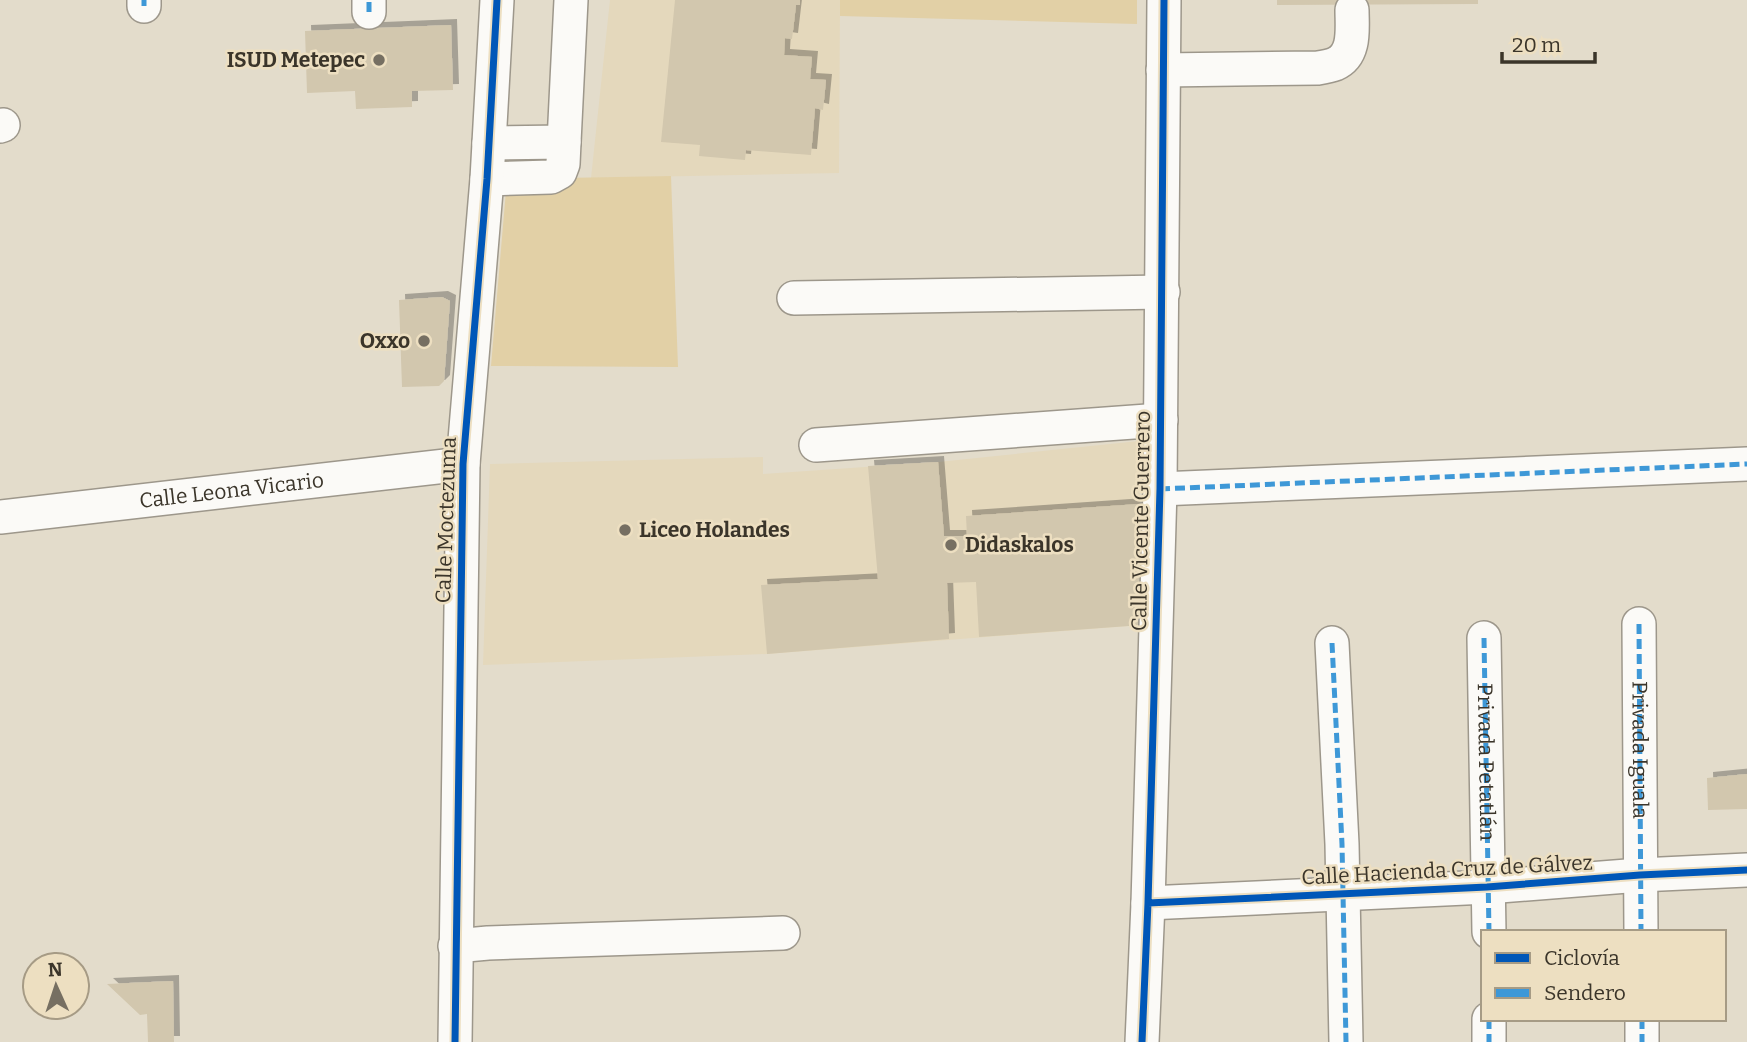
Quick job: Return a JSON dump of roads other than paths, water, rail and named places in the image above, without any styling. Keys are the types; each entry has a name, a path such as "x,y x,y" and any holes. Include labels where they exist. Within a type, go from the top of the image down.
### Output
{"street":[{"name":"Calle Moctezuma","path":"455,1042 463,464 487,179 497,0"},
{"path":"487,179 551,177 560,173 563,164 571,0"},
{"name":"Calle Vicente Guerrero","path":"1142,1042 1160,489 1164,0"},
{"path":"1163,70 1318,68 1338,63 1346,55 1353,39 1352,10"},
{"path":"489,143 564,142"},
{"path":"794,298 1163,292"},
{"path":"816,445 1161,420"},
{"name":"Calle Leona Vicario","path":"0,517 463,464"},
{"path":"1160,489 1747,464"},
{"name":"Privada Iguala","path":"1639,624 1641,930"},
{"name":"Privada Petatlán","path":"1484,638 1489,930"},
{"path":"1332,643 1343,894 1346,1042"},
{"name":"Calle Hacienda Cruz de Gálvez","path":"1148,903 1487,887 1747,870"},
{"path":"456,946 783,933"},
{"path":"1489,1021 1489,1042"},
{"path":"1642,1021 1643,1042"}],"place":[{"name":"ISUD Metepec","path":"379,60"},
{"name":"Oxxo","path":"424,341"},
{"name":"Liceo Holandes","path":"625,530"},
{"name":"Didaskalos","path":"951,545"}]}
